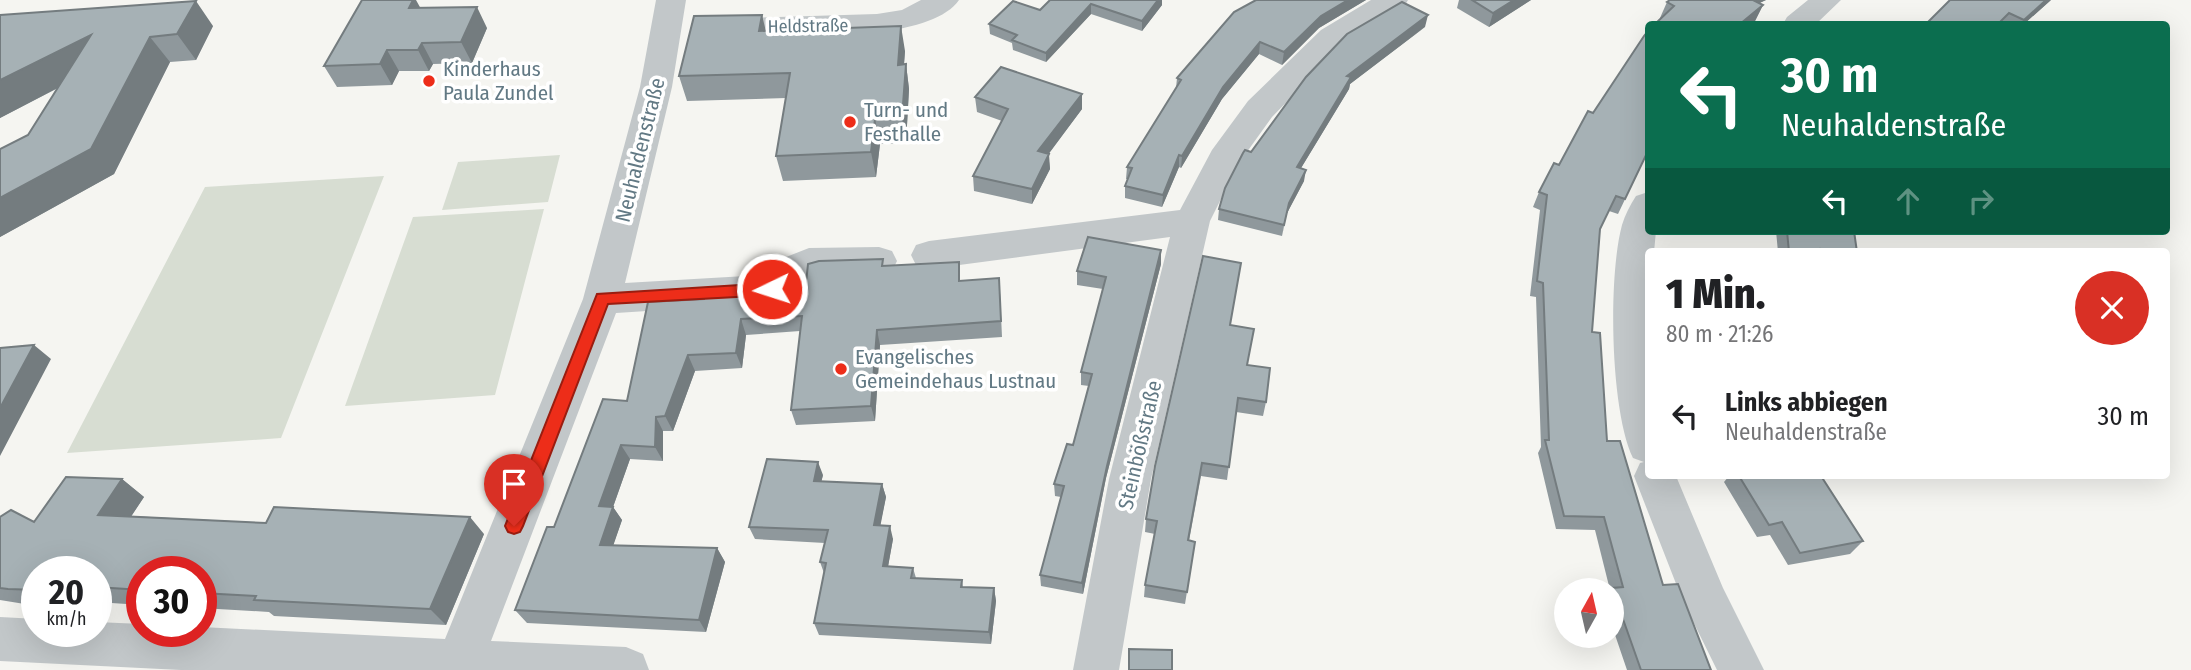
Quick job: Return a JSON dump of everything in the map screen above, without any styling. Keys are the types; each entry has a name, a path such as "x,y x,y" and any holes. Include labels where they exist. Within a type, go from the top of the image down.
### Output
{"street":[{"name":"Heldstraße","path":"669,15 877,24 910,18 944,0"},
{"name":"Steinbößstraße","path":"1096,670 1130,478 1192,221 1224,158 1260,109 1332,37 1393,0"},
{"path":"1802,21 1826,0"},
{"name":"Neuhaldenstraße","path":"457,667 602,299 645,133 669,15"},
{"path":"1645,210 1639,220 1630,307 1636,382 1645,430"},
{"path":"929,254 1192,221"},
{"path":"602,299 772,289 794,269 809,262 879,261"},
{"path":"1656,479 1705,599 1741,670"},
{"path":"0,639 457,667 626,670"}],"shaded area":[{"path":"560,155 548,202 442,210 458,162"},
{"path":"384,176 281,438 67,453 205,187"},
{"path":"544,209 495,395 345,406 413,217"}],"building":[{"path":"362,0 413,0 409,8 477,7 461,42 422,43 418,50 387,50 380,64 324,66"},
{"path":"1050,0 1158,0 1142,21 1091,4 1046,53 1012,40 1017,35 989,24 1013,1 1040,10"},
{"path":"1256,0 1348,0 1321,16 1284,52 1260,42 1223,87 1182,156 1179,155 1163,195 1125,186 1132,168 1127,167 1181,80 1177,78 1234,12"},
{"path":"1472,0 1514,0 1493,13"},
{"path":"1753,0 1763,5 1744,21 1658,21 1674,6 1667,2"},
{"path":"1950,0 2046,0 2024,20 2009,13 2001,21 1929,21"},
{"path":"196,1 177,34 150,37 91,149 0,198 0,149 28,135 91,35 0,80 0,15"},
{"path":"1402,2 1428,15 1347,76 1351,77 1297,167 1306,170 1289,203 1284,225 1219,209 1225,188 1243,153 1245,150 1251,152 1306,77 1347,34"},
{"name":"Turn- und Festhalle","path":"762,15 759,31 901,26 898,65 906,64 902,118 875,119 871,152 776,156 790,73 679,76 694,16"},
{"path":"1645,35 1645,157 1625,199 1616,196 1600,229 1592,332 1600,333 1607,441 1620,441 1663,585 1678,584 1711,670 1641,670 1624,622 1624,578 1621,578 1604,517 1564,516 1545,440 1549,440 1543,283 1537,281 1547,195 1539,192 1554,163 1559,165 1588,111 1593,113"},
{"path":"1001,67 1082,94 1038,151 1049,154 1032,189 973,176 1008,109 975,97"},
{"path":"1787,235 1855,235 1856,248 1789,248"},
{"path":"1088,237 1161,250 1107,466 1082,583 1040,575 1064,486 1054,484 1067,444 1073,445 1092,374 1081,372 1106,277 1077,271"},
{"path":"1203,256 1241,263 1230,325 1254,329 1247,365 1270,368 1266,402 1238,398 1229,467 1202,463 1188,540 1195,542 1187,592 1145,585 1157,521 1146,519 1155,466"},
{"path":"883,259 882,266 959,262 959,281 999,278 1001,321 877,330 871,406 791,410 802,316 741,319 736,353 688,355 665,416 656,417 655,447 621,445 599,506 613,507 600,545 717,548 699,620 515,610 547,527 554,527 603,399 627,401 648,302 704,299 705,294 767,290 780,284 806,283 808,264 819,261"},
{"path":"34,345 0,408 0,348"},
{"path":"767,459 818,462 814,481 882,484 874,525 890,526 883,566 913,568 911,578 962,580 961,587 994,588 989,632 814,623 826,563 820,562 828,530 749,527"},
{"path":"66,477 122,479 98,515 266,523 274,507 470,517 430,609 254,600 256,596 217,594 217,556 126,556 126,589 112,588 112,556 21,556 21,589 0,588 0,517 11,510 34,522"},
{"path":"1741,479 1823,479 1863,541 1800,553 1782,522 1769,525"},
{"path":"1129,649 1172,650 1172,670 1129,670"}],"place":[{"name":"Kinderhaus Paula Zundel","path":"429,81"},
{"name":"Turn- und Festhalle","path":"850,122"},
{"name":"Evangelisches Gemeindehaus Lustnau","path":"841,369"}],"route":[{"path":"514,526 602,299 772,289"}]}
